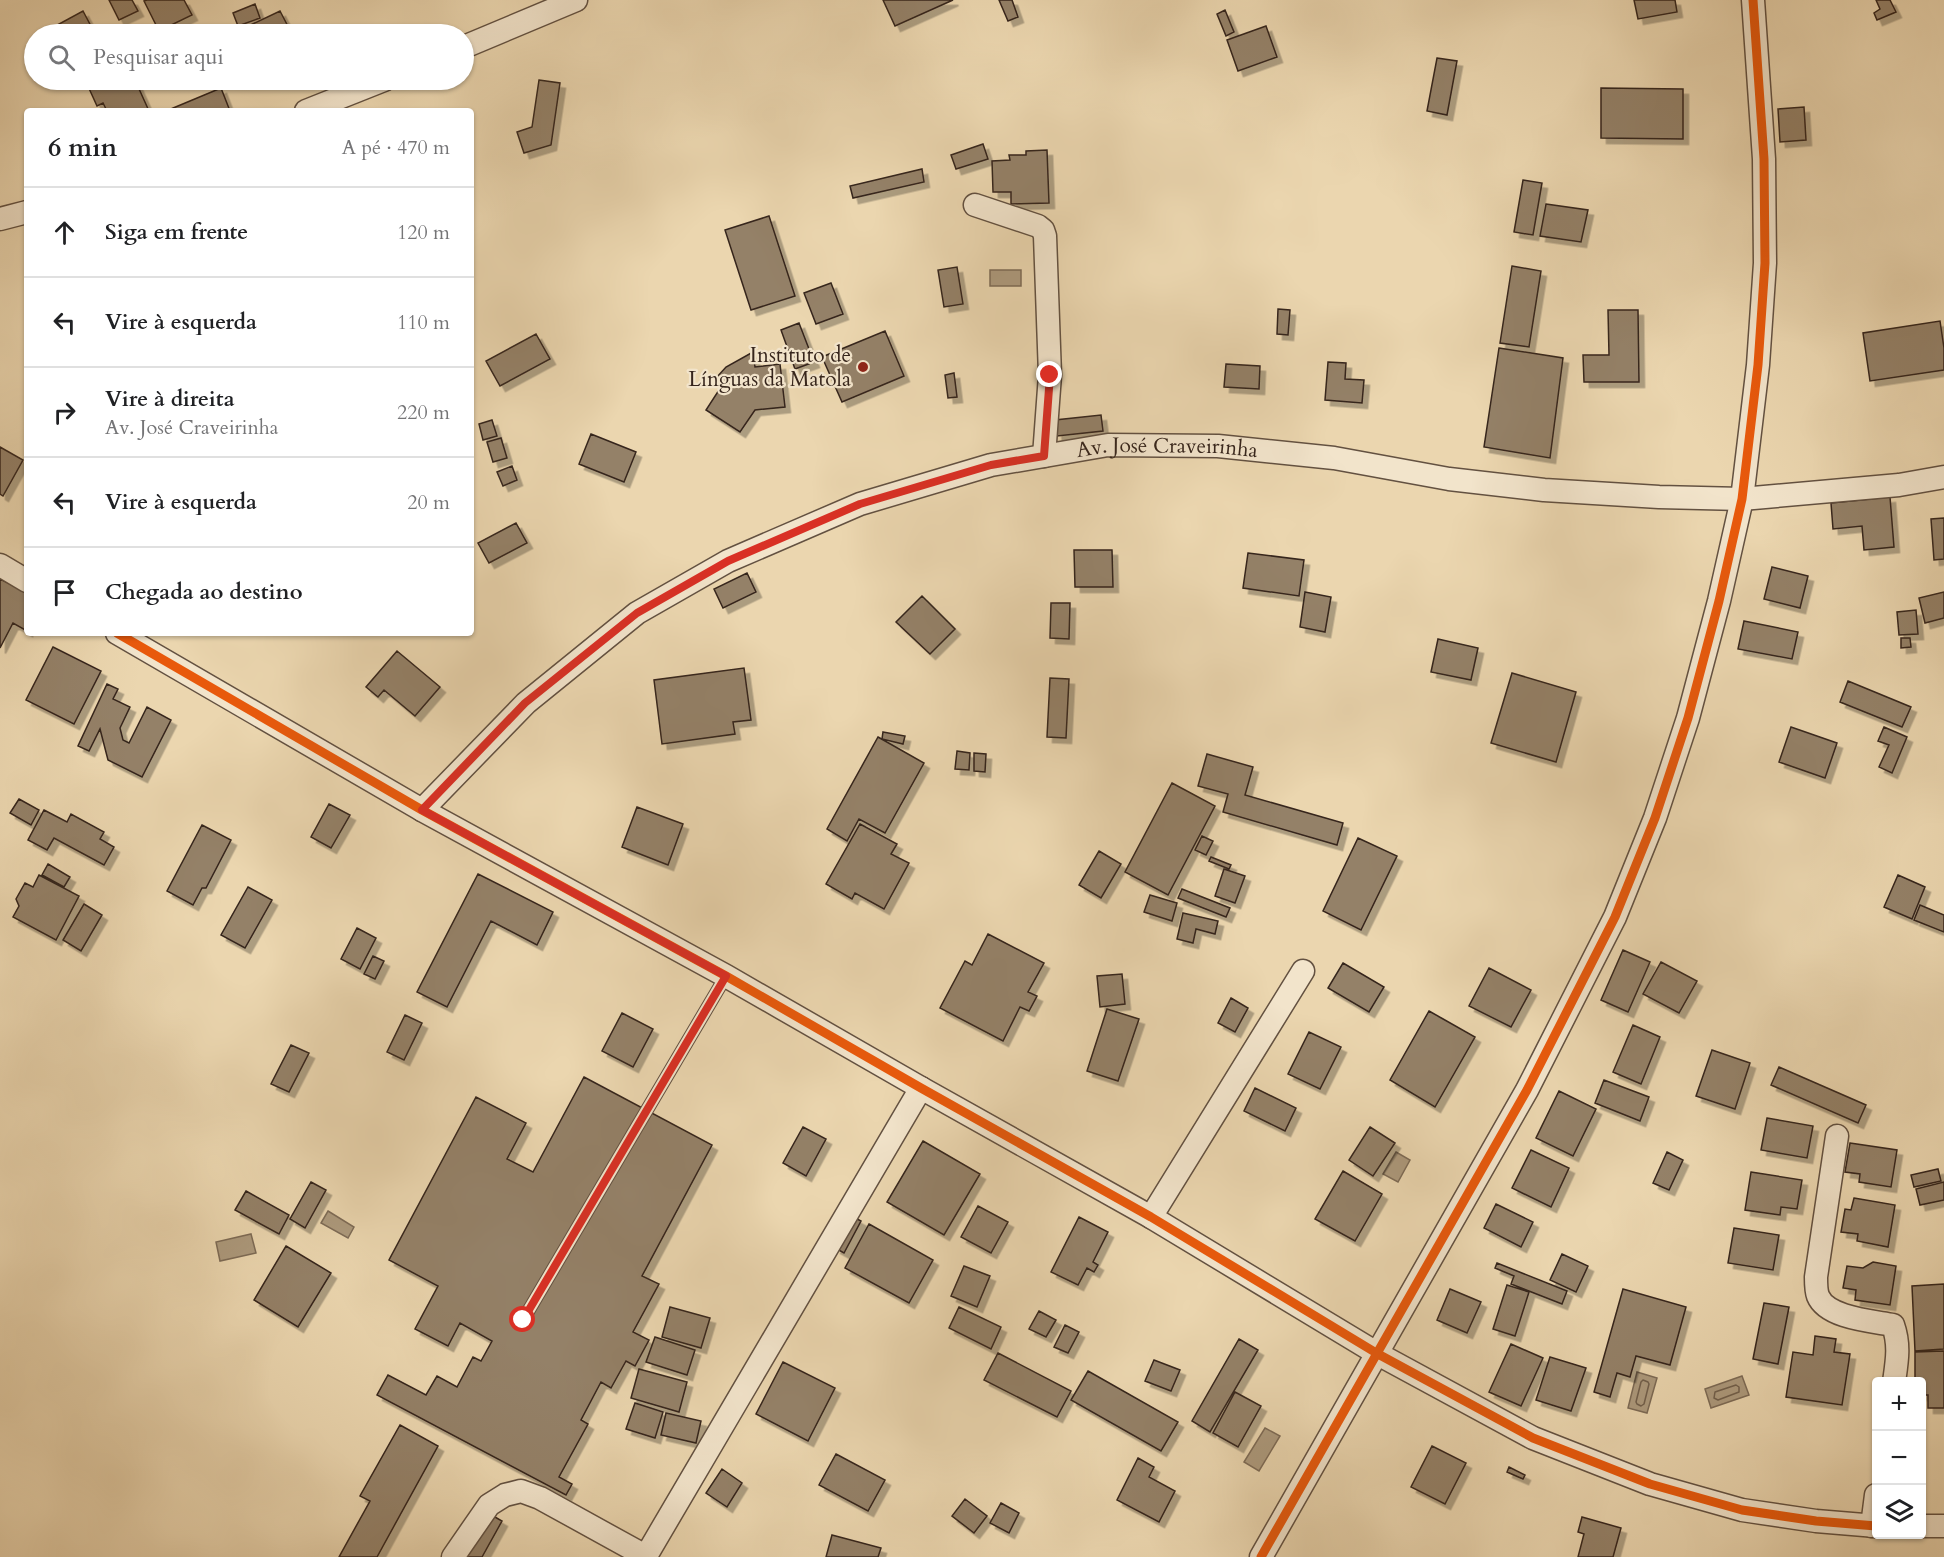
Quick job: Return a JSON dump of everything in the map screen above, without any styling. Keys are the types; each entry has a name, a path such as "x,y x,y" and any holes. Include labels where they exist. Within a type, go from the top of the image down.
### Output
{"street":[{"path":"474,43 576,0"},
{"path":"1261,1557 1527,1090 1615,917 1655,818 1688,718 1719,601 1742,499 1758,365 1765,263 1764,159 1753,0"},
{"path":"314,108 359,90"},
{"path":"975,206 1038,226 1043,230 1045,236 1050,375 1044,456"},
{"path":"0,219 24,213"},
{"name":"Av. José Craveirinha","path":"422,810 525,703 637,613 728,561 860,504 991,465 1108,445 1218,446 1334,458 1449,479 1544,490 1742,499 1899,485 1944,477"},
{"path":"0,565 24,579"},
{"path":"122,636 422,810 726,976 1151,1217 1378,1354 1533,1437 1650,1484 1742,1510 1816,1521 1872,1526"},
{"path":"1151,1217 1303,971"},
{"path":"453,1557 489,1505 506,1495 521,1491 540,1498 646,1557 921,1088"},
{"path":"1836,1136 1815,1277 1818,1297 1827,1307 1841,1315 1893,1325 1898,1356 1895,1377"},
{"path":"1926,1526 1944,1526"}],"lane":[{"path":"523,1320 726,976"}],"water":[{"path":"990,270 1021,270 1021,286 990,286"},
{"path":"1396,1152 1410,1160 1398,1182 1383,1174"},
{"path":"328,1211 354,1227 348,1238 321,1223"},
{"path":"251,1234 256,1253 220,1261 216,1242"},
{"path":"1637,1372 1657,1378 1647,1413 1628,1408"},
{"path":"1742,1376 1749,1395 1711,1408 1705,1389"},
{"path":"1265,1428 1280,1436 1259,1471 1244,1462"}],"building":[{"path":"109,0 132,0 138,11 119,20"},
{"path":"184,0 192,15 173,24 156,24 144,1"},
{"path":"883,0 953,0 895,26"},
{"path":"999,0 1012,0 1018,17 1008,21"},
{"path":"1634,0 1675,0 1677,12 1638,19"},
{"path":"1876,0 1890,0 1896,12 1877,20 1874,13 1880,9"},
{"path":"255,4 260,18 237,24 233,13"},
{"path":"1225,10 1234,32 1226,36 1217,14"},
{"path":"83,11 90,24 59,24"},
{"path":"280,11 287,24 253,24"},
{"path":"1266,26 1277,57 1238,71 1227,40"},
{"path":"1437,58 1457,61 1447,115 1427,111"},
{"path":"539,80 560,83 551,145 524,153 517,132 532,127"},
{"path":"1601,88 1683,89 1683,139 1601,138"},
{"path":"90,90 140,90 148,108 106,108 103,103 97,106"},
{"path":"216,90 222,90 229,108 173,108"},
{"path":"1804,107 1806,140 1780,142 1778,109"},
{"path":"983,144 988,159 956,169 951,155"},
{"path":"1047,150 1049,203 1011,204 1011,192 993,192 992,161 1010,160 1009,155 1026,155 1026,151"},
{"path":"922,169 924,182 853,198 850,186"},
{"path":"1523,180 1542,183 1533,235 1514,232"},
{"path":"1546,204 1588,210 1581,242 1540,236"},
{"path":"769,216 795,296 751,310 725,230"},
{"path":"1512,266 1541,271 1529,347 1500,343"},
{"path":"957,267 963,304 944,307 938,270"},
{"path":"831,283 843,314 816,324 804,293"},
{"path":"1278,309 1290,310 1288,335 1277,334"},
{"path":"1608,310 1638,310 1639,382 1584,382 1583,355 1609,355"},
{"path":"1940,321 1944,370 1870,381 1863,333"},
{"path":"799,323 814,362 795,369 781,330"},
{"name":"Instituto de Línguas da Matola","path":"885,331 904,376 842,402 822,357"},
{"path":"536,334 550,359 500,386 486,361"},
{"path":"1499,348 1563,358 1550,458 1484,447"},
{"path":"753,352 755,367 780,364 785,407 755,410 740,432 706,410 721,387 716,378 726,367"},
{"path":"1328,362 1346,363 1345,379 1364,380 1362,403 1325,400"},
{"path":"1226,364 1260,366 1259,389 1224,387"},
{"path":"954,373 957,397 948,398 945,375"},
{"path":"1101,415 1103,431 1057,436 1055,420"},
{"path":"492,420 497,436 483,440 479,424"},
{"path":"591,434 636,452 624,482 579,464"},
{"path":"501,438 507,458 493,462 487,442"},
{"path":"0,447 23,460 3,496 0,494"},
{"path":"512,466 517,480 503,486 497,472"},
{"path":"1890,497 1894,547 1864,550 1862,526 1833,529 1831,503"},
{"path":"1944,518 1944,559 1934,560 1931,519"},
{"path":"516,523 527,543 489,563 478,543"},
{"path":"1074,550 1112,550 1113,587 1075,587"},
{"path":"1248,553 1304,560 1299,596 1243,588"},
{"path":"1772,567 1808,576 1800,608 1764,599"},
{"path":"747,573 756,592 723,608 714,589"},
{"path":"0,579 24,591 24,629 13,623 0,648"},
{"path":"1305,592 1331,597 1325,632 1300,627"},
{"path":"1944,592 1944,618 1925,623 1919,598"},
{"path":"922,596 955,629 930,654 896,622"},
{"path":"1051,603 1070,603 1069,639 1050,638"},
{"path":"1916,610 1918,634 1899,635 1897,612"},
{"path":"1744,621 1798,632 1792,659 1738,649"},
{"path":"1901,638 1910,638 1911,647 1901,648"},
{"path":"1438,639 1478,648 1471,680 1431,672"},
{"path":"53,647 101,671 74,724 26,700"},
{"path":"397,651 440,687 415,716 384,690 378,697 366,687"},
{"path":"744,668 751,720 733,722 735,734 662,744 654,680"},
{"path":"1512,673 1576,692 1556,762 1491,743"},
{"path":"1050,678 1069,679 1066,738 1047,737"},
{"path":"1848,681 1911,707 1902,727 1840,702"},
{"path":"107,684 118,689 113,699 130,707 120,728 123,740 129,743 147,707 171,720 142,777 108,760 100,729 89,751 78,746"},
{"path":"1791,727 1837,743 1825,778 1779,762"},
{"path":"1884,727 1907,737 1892,773 1879,767 1889,745 1878,741"},
{"path":"883,732 905,736 903,744 882,739"},
{"path":"878,737 924,763 885,833 859,819 847,841 827,829"},
{"path":"957,751 970,753 969,770 955,769"},
{"path":"974,753 986,754 985,772 974,771"},
{"path":"1207,754 1253,767 1245,795 1343,823 1337,845 1223,812 1228,794 1198,786"},
{"path":"1172,783 1215,806 1168,895 1125,872"},
{"path":"19,799 39,810 31,825 10,813"},
{"path":"329,804 350,815 331,848 311,837"},
{"path":"637,807 683,824 668,865 622,847"},
{"path":"44,810 67,822 71,814 104,832 100,839 114,847 104,865 54,838 47,850 28,840"},
{"path":"860,824 897,844 891,854 909,863 884,909 855,893 852,899 826,884"},
{"path":"202,825 231,840 206,888 202,888 193,905 167,891"},
{"path":"1202,836 1213,841 1206,855 1195,850"},
{"path":"1358,838 1397,856 1361,930 1323,911"},
{"path":"1099,851 1121,864 1101,898 1079,885"},
{"path":"1211,857 1231,865 1229,869 1209,861"},
{"path":"48,864 70,877 64,887 42,875"},
{"path":"1224,869 1245,876 1235,903 1215,896"},
{"path":"478,874 553,912 537,945 491,921 447,1007 417,992"},
{"path":"39,875 79,896 56,940 13,917 19,906 16,899 25,883 33,887"},
{"path":"1898,875 1925,887 1912,919 1884,907"},
{"path":"248,887 272,900 245,948 221,935"},
{"path":"1182,889 1230,908 1226,917 1178,898"},
{"path":"1150,895 1177,903 1172,921 1144,912"},
{"path":"84,904 102,915 81,951 63,940"},
{"path":"1920,905 1944,915 1944,932 1914,920"},
{"path":"1183,913 1218,921 1215,934 1196,929 1193,943 1177,939"},
{"path":"357,928 376,938 360,969 341,959"},
{"path":"988,934 1044,963 1028,992 1037,996 1029,1011 1020,1007 1003,1041 940,1008 965,961 972,965"},
{"path":"1623,950 1650,962 1628,1012 1601,1000"},
{"path":"373,956 384,961 375,979 364,974"},
{"path":"1661,962 1697,981 1679,1013 1643,994"},
{"path":"1343,963 1384,987 1369,1012 1328,988"},
{"path":"1489,968 1531,990 1511,1027 1469,1006"},
{"path":"1122,974 1125,1004 1100,1007 1097,976"},
{"path":"1231,998 1248,1008 1235,1032 1218,1023"},
{"path":"1107,1009 1139,1019 1118,1081 1087,1071"},
{"path":"1429,1011 1475,1037 1435,1107 1390,1080"},
{"path":"622,1013 653,1029 633,1067 602,1051"},
{"path":"405,1015 422,1023 404,1060 387,1052"},
{"path":"1633,1025 1660,1037 1641,1084 1613,1072"},
{"path":"1309,1032 1341,1047 1320,1089 1288,1074"},
{"path":"291,1045 309,1053 289,1092 271,1084"},
{"path":"1712,1050 1750,1063 1735,1109 1696,1096"},
{"path":"1779,1067 1866,1105 1858,1123 1771,1085"},
{"path":"584,1077 712,1145 642,1276 659,1284 633,1332 649,1340 635,1366 626,1361 611,1388 601,1382 581,1420 588,1424 559,1477 572,1484 566,1495 377,1395 388,1375 426,1395 437,1376 457,1387 473,1357 481,1361 492,1341 460,1323 448,1346 415,1329 438,1286 389,1260 476,1097 526,1123 507,1159 533,1172"},
{"path":"1604,1080 1649,1097 1640,1121 1595,1103"},
{"path":"1255,1088 1296,1108 1285,1131 1244,1111"},
{"path":"1559,1091 1596,1109 1573,1156 1536,1138"},
{"path":"1767,1118 1813,1126 1807,1158 1761,1150"},
{"path":"803,1127 826,1139 806,1176 783,1163"},
{"path":"1370,1127 1395,1143 1373,1176 1349,1160"},
{"path":"923,1141 980,1174 944,1235 887,1202"},
{"path":"1850,1143 1897,1150 1891,1187 1859,1182 1860,1174 1845,1172"},
{"path":"1531,1150 1569,1168 1551,1207 1512,1188"},
{"path":"1667,1152 1683,1160 1669,1190 1653,1183"},
{"path":"1938,1169 1941,1181 1914,1187 1911,1175"},
{"path":"1343,1171 1382,1194 1355,1241 1315,1219"},
{"path":"1751,1172 1802,1180 1797,1209 1781,1207 1780,1215 1745,1210"},
{"path":"311,1182 326,1190 305,1228 290,1219"},
{"path":"1944,1182 1944,1200 1920,1205 1916,1189"},
{"path":"246,1191 289,1215 279,1234 235,1210"},
{"path":"1854,1198 1895,1205 1888,1247 1857,1241 1858,1234 1841,1232 1845,1209 1851,1210"},
{"path":"1496,1204 1533,1222 1521,1247 1484,1228"},
{"path":"978,1206 1008,1222 991,1253 961,1237"},
{"path":"852,1216 861,1221 844,1253 835,1248"},
{"path":"1079,1217 1108,1232 1093,1262 1098,1265 1094,1272 1087,1268 1078,1285 1051,1272"},
{"path":"869,1224 933,1260 909,1303 845,1268"},
{"path":"1734,1228 1779,1235 1773,1270 1728,1263"},
{"path":"286,1246 331,1273 298,1327 254,1300"},
{"path":"1562,1254 1588,1266 1576,1292 1550,1280"},
{"path":"1873,1262 1896,1266 1890,1305 1855,1300 1856,1290 1843,1288 1847,1266 1863,1268"},
{"path":"1497,1263 1567,1291 1562,1304 1511,1284 1514,1276 1495,1268"},
{"path":"964,1266 990,1276 977,1307 951,1296"},
{"path":"1944,1284 1944,1349 1915,1351 1912,1286"},
{"path":"1507,1285 1529,1292 1515,1336 1493,1329"},
{"path":"1450,1289 1481,1302 1467,1333 1437,1320"},
{"path":"1623,1289 1686,1307 1670,1365 1636,1356 1630,1377 1617,1373 1610,1397 1594,1392"},
{"path":"1764,1303 1789,1307 1778,1364 1753,1359"},
{"path":"670,1307 710,1318 701,1348 662,1337"},
{"path":"959,1307 1001,1327 991,1349 949,1328"},
{"path":"1039,1311 1056,1320 1046,1337 1029,1329"},
{"path":"1065,1325 1079,1332 1068,1353 1054,1347"},
{"path":"1815,1336 1836,1339 1834,1352 1850,1354 1842,1405 1786,1397 1793,1352 1813,1355"},
{"path":"655,1337 695,1350 687,1375 646,1362"},
{"path":"1239,1339 1258,1350 1210,1432 1192,1421"},
{"path":"1511,1344 1543,1358 1521,1406 1489,1392"},
{"path":"1944,1351 1944,1408 1928,1408 1926,1377 1915,1377 1915,1352"},
{"path":"998,1353 1071,1391 1057,1417 984,1380"},
{"path":"1550,1357 1586,1368 1571,1411 1536,1400"},
{"path":"1154,1360 1180,1370 1171,1391 1145,1381"},
{"path":"783,1362 835,1388 808,1441 756,1414"},
{"path":"639,1369 687,1382 679,1412 631,1398"},
{"path":"1088,1371 1178,1422 1161,1451 1071,1400"},
{"path":"1235,1392 1261,1406 1238,1447 1213,1433"},
{"path":"635,1403 663,1412 655,1438 626,1429"},
{"path":"666,1413 701,1421 696,1443 661,1435"},
{"path":"400,1425 438,1446 377,1557 339,1557 370,1501 360,1496"},
{"path":"1432,1446 1466,1463 1445,1504 1411,1487"},
{"path":"836,1454 885,1480 868,1511 819,1485"},
{"path":"1138,1458 1154,1467 1149,1477 1175,1491 1159,1522 1117,1500"},
{"path":"1509,1467 1525,1475 1523,1479 1507,1472"},
{"path":"722,1469 742,1483 727,1507 706,1493"},
{"path":"965,1499 987,1516 974,1533 952,1516"},
{"path":"1001,1503 1019,1513 1009,1533 990,1523"},
{"path":"488,1513 502,1521 482,1557 463,1557"},
{"path":"1582,1517 1621,1528 1613,1557 1578,1557 1584,1534 1578,1532"},
{"path":"832,1535 881,1548 878,1557 826,1557"}],"cycle path":[{"path":"1261,1557 1527,1090 1615,917 1655,818 1688,718 1719,601 1742,499 1758,365 1765,263 1764,159 1753,0"},
{"path":"122,636 422,810 726,976 1151,1217 1378,1354 1533,1438 1650,1484 1742,1510 1816,1521 1872,1526"}],"place":[{"name":"Instituto de Línguas da Matola","path":"863,367"}],"route":[{"path":"523,1320 726,976 422,810 525,703 637,613 728,561 860,504 991,465 1044,456 1050,375"}]}
